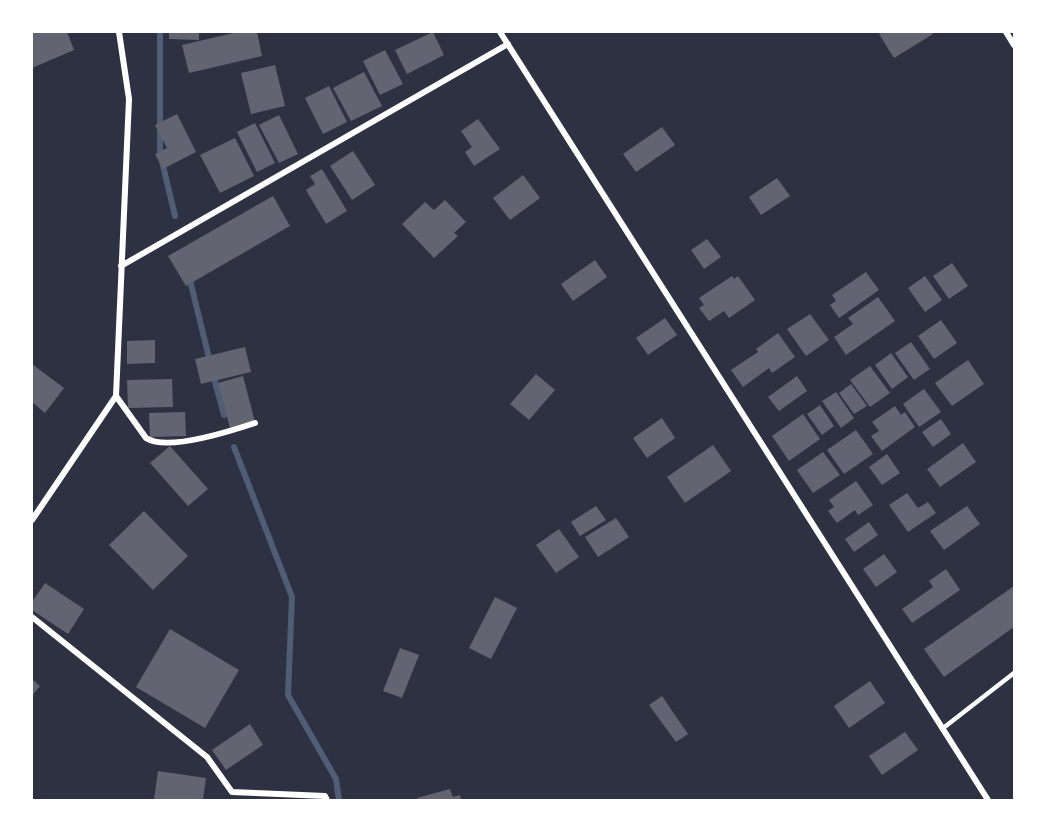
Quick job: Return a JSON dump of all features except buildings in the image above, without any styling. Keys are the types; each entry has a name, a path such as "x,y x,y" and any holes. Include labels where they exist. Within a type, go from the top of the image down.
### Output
{"street":[{"path":"32,520 116,396 129,99 119,32"},
{"path":"500,32 988,801"},
{"path":"1006,32 1014,45"},
{"path":"121,266 508,44"},
{"path":"116,396 146,438 153,443 204,439 255,423"},
{"path":"32,616 207,757 232,792 326,798"}],"lane":[{"path":"942,729 1014,673"}],"waterway":[{"path":"160,32 160,153 175,216"},
{"path":"189,276 210,362"},
{"path":"213,375 224,415"},
{"path":"234,447 292,597 288,695 336,779 339,800"}]}
